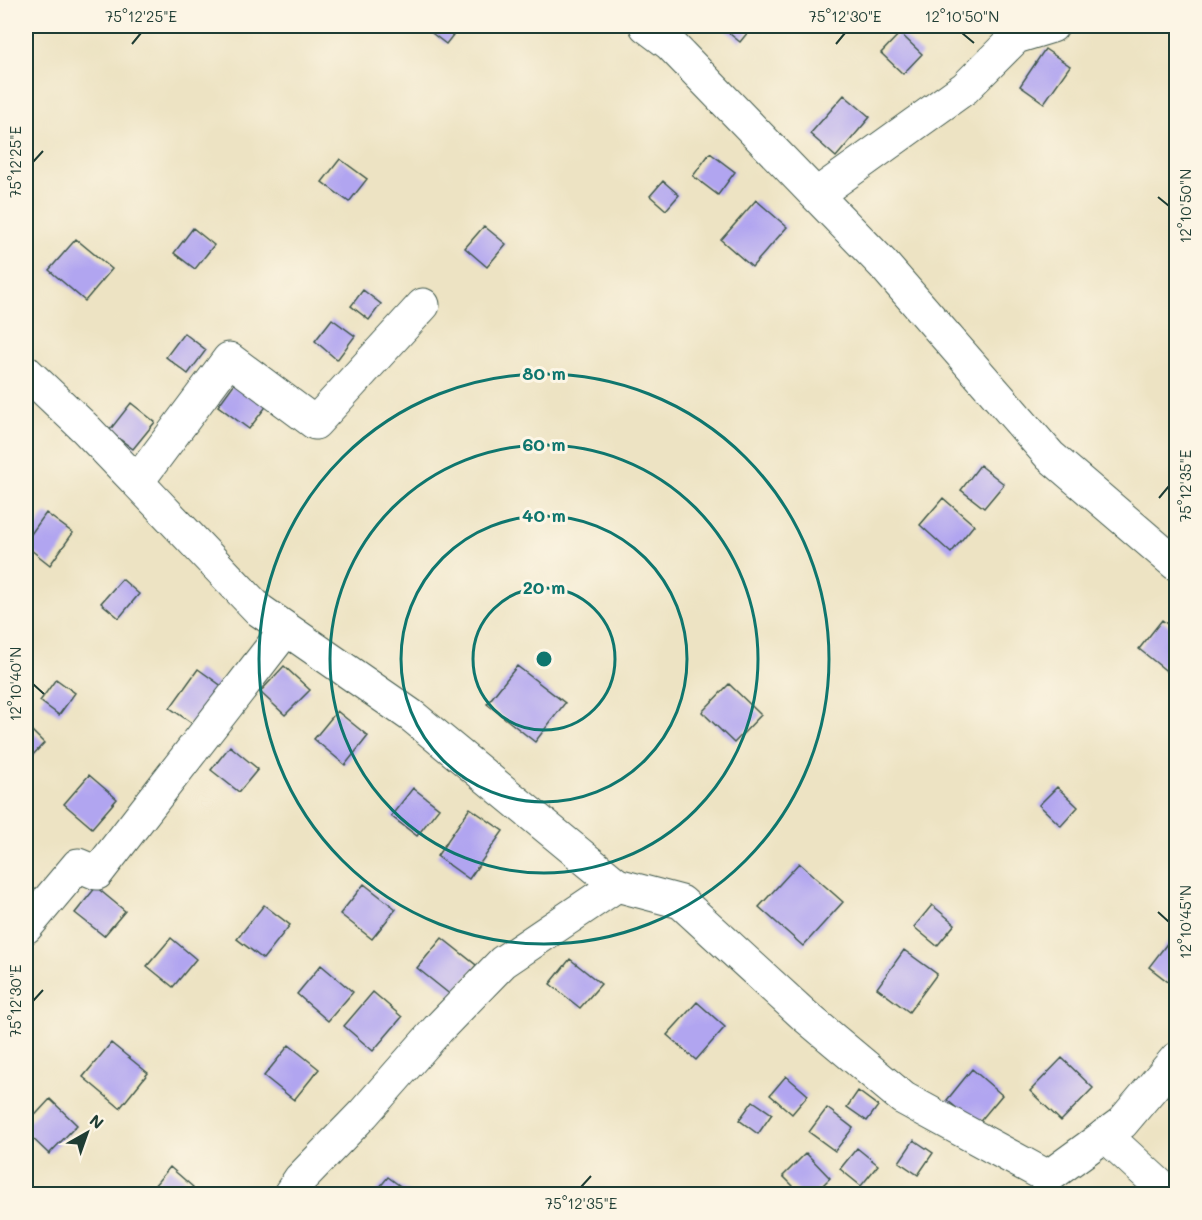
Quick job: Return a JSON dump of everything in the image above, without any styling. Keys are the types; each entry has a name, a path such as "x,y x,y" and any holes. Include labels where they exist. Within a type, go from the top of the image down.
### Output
{"street":[{"path":"646,26 670,44 883,264 1050,456 1176,564"},
{"path":"816,195 965,88 1016,37 1052,26"},
{"path":"137,483 229,359 315,423 423,305"},
{"path":"26,372 86,429 259,610 412,716 617,885 681,902 804,1015 903,1098 1048,1186 1105,1135 1122,1123 1176,1059"},
{"path":"26,927 78,865 97,873 286,630"},
{"path":"290,1194 300,1179 503,962 617,885"},
{"path":"1105,1135 1169,1194"}],"building":[{"path":"425,26 460,26 446,44"},
{"path":"720,26 753,26 740,42"},
{"path":"900,33 922,54 903,74 881,53"},
{"path":"1045,49 1070,66 1044,103 1020,86"},
{"path":"844,95 870,117 836,157 810,134"},
{"path":"710,153 735,172 718,195 693,176"},
{"path":"340,159 367,179 349,202 322,182"},
{"path":"663,181 679,195 666,210 650,196"},
{"path":"756,200 787,227 752,267 721,240"},
{"path":"484,226 506,244 487,267 465,248"},
{"path":"193,228 214,245 195,269 174,253"},
{"path":"76,239 112,269 85,301 49,270"},
{"path":"363,290 381,304 369,320 351,306"},
{"path":"332,319 355,336 337,360 315,341"},
{"path":"184,333 206,350 188,374 166,357"},
{"path":"237,380 268,404 249,429 218,406"},
{"path":"131,403 155,422 133,449 109,431"},
{"path":"980,465 1004,484 984,508 961,490"},
{"path":"943,498 974,525 951,553 920,525"},
{"path":"46,513 73,533 50,565 26,546 26,541"},
{"path":"122,579 139,594 119,618 101,603"},
{"path":"1162,620 1176,631 1176,674 1174,677 1139,649"},
{"path":"284,666 310,690 285,715 260,692"},
{"path":"517,666 565,703 535,742 487,704"},
{"path":"198,669 223,687 196,726 170,708"},
{"path":"56,679 75,693 59,715 40,701"},
{"path":"729,684 761,715 734,743 702,712"},
{"path":"337,711 368,736 345,765 314,739"},
{"path":"26,725 44,743 31,757 26,752"},
{"path":"230,746 258,769 239,792 211,770"},
{"path":"89,775 117,799 92,828 64,804"},
{"path":"1057,787 1078,807 1061,826 1039,805"},
{"path":"413,788 439,808 417,836 391,816"},
{"path":"470,808 503,831 469,879 437,856"},
{"path":"799,863 843,902 803,946 759,907"},
{"path":"364,884 396,909 372,939 340,914"},
{"path":"96,887 125,911 104,936 75,913"},
{"path":"264,905 290,925 263,959 237,939"},
{"path":"932,905 955,924 937,946 914,927"},
{"path":"1176,932 1176,988 1149,967"},
{"path":"171,938 196,959 173,987 147,966"},
{"path":"442,938 476,965 452,996 417,968"},
{"path":"904,950 937,974 909,1012 877,988"},
{"path":"570,959 601,984 580,1008 550,984"},
{"path":"321,965 353,992 328,1021 297,994"},
{"path":"373,992 402,1017 373,1051 344,1026"},
{"path":"697,1002 725,1027 696,1060 667,1035"},
{"path":"111,1043 148,1073 120,1108 83,1077"},
{"path":"289,1045 319,1069 294,1100 264,1076"},
{"path":"1062,1058 1093,1088 1061,1121 1030,1091"},
{"path":"972,1069 1002,1095 977,1125 947,1100"},
{"path":"786,1076 808,1095 792,1114 770,1095"},
{"path":"858,1091 878,1106 867,1121 847,1107"},
{"path":"50,1099 77,1125 49,1154 26,1132 26,1125"},
{"path":"753,1101 772,1114 758,1134 739,1120"},
{"path":"827,1108 853,1128 835,1151 809,1132"},
{"path":"914,1140 933,1153 918,1175 899,1162"},
{"path":"857,1148 878,1165 861,1186 840,1169"},
{"path":"806,1153 830,1178 814,1194 801,1194 783,1176"},
{"path":"170,1167 193,1187 187,1194 148,1193"},
{"path":"388,1177 411,1194 374,1194"}]}
